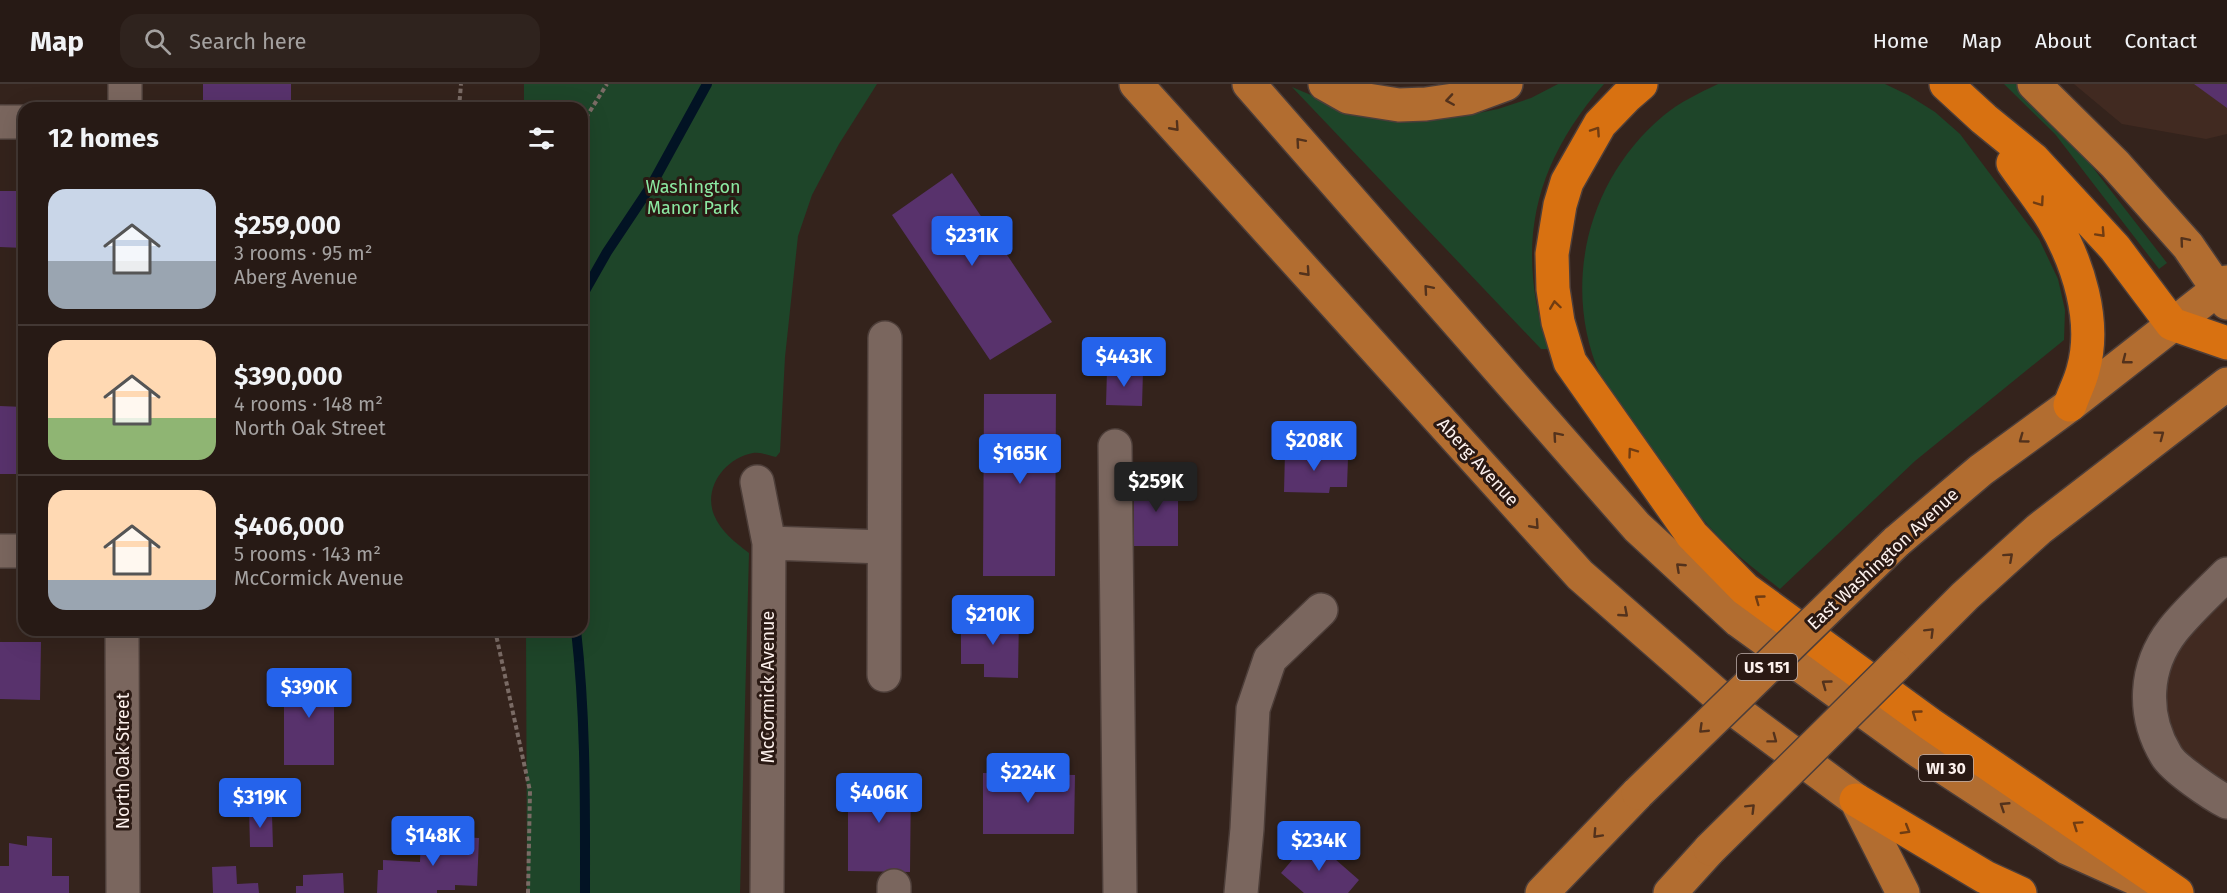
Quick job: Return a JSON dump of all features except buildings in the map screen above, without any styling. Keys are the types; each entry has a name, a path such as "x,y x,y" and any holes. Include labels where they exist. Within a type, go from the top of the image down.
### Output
{"highway":[{"path":"1641,84 1600,124 1567,182 1560,205 1552,254 1553,289 1558,322 1570,362 1692,535 1745,589 1930,724 2177,893"},
{"path":"1946,84 2033,159 2115,248 2172,324 2227,343"},
{"path":"1984,119 2053,220 2074,264 2085,302 2088,338 2084,370 2070,405"},
{"path":"1856,800 1985,877 2020,893"}],"main road":[{"name":"Aberg Avenue","path":"1136,84 1580,575 1732,708 1856,800"},
{"name":"WI 30","path":"1249,84 1637,527 1739,621 1920,752 2067,848 2166,893"},
{"path":"1325,84 1348,97 1399,105 1468,98 1506,84"},
{"path":"2034,84 2115,164 2188,246 2224,291"},
{"name":"East Washington Avenue","path":"1542,893 1638,793 1896,542 1981,470 2070,405 2172,324 2224,291"},
{"path":"1670,893 1710,849 1965,596 2039,529 2227,384"},
{"path":"1856,800 1903,893"}],"street":[{"path":"125,84 125,102"},
{"path":"0,122 18,122"},
{"path":"884,675 885,338"},
{"path":"1115,446 1120,893"},
{"name":"McCormick Avenue","path":"757,482 770,543 767,893"},
{"path":"770,543 884,547"},
{"path":"0,551 18,551"},
{"path":"2227,574 2172,631 2154,663 2148,692 2150,719 2166,756 2210,793 2227,802"},
{"path":"1241,893 1247,829 1253,709 1270,659 1321,610"},
{"name":"North Oak Street","path":"122,636 123,893"}],"path":[{"path":"460,102 461,84"},
{"path":"588,114 607,84"},
{"path":"496,636 530,791 528,893"}],"shaded area":[{"path":"2074,84 2227,84 2227,134 2206,139 2122,124"},
{"path":"2227,574 2227,802 2166,756 2154,663"}],"green space":[{"name":"Washington Manor Park","path":"524,84 877,84 839,144 812,195 798,236 785,357 780,452 776,457 753,453 734,461 719,476 712,495 711,505 720,527 749,553 740,893 527,893 526,636 588,636 588,102 524,102"},
{"path":"1558,84 1604,84 1580,114 1561,145 1546,176 1537,208 1532,241 1533,276 1538,311 1548,349 1541,349 1292,87 1325,101 1430,120 1498,109 1531,98"},
{"path":"1718,84 1885,84 1935,112 1960,134 2039,239 2058,279 2065,310 2064,340 1915,461 1780,589 1737,554 1703,520 1628,421 1600,375 1588,340 1583,305 1583,270 1589,235 1600,202 1616,170 1637,141 1663,116 1683,102"},
{"path":"2004,84 2019,84 2063,129 2167,263 2159,269 2055,134"}],"waterway":[{"path":"588,285 607,252 651,186 707,84"},
{"path":"577,636 583,729 585,893"}]}
